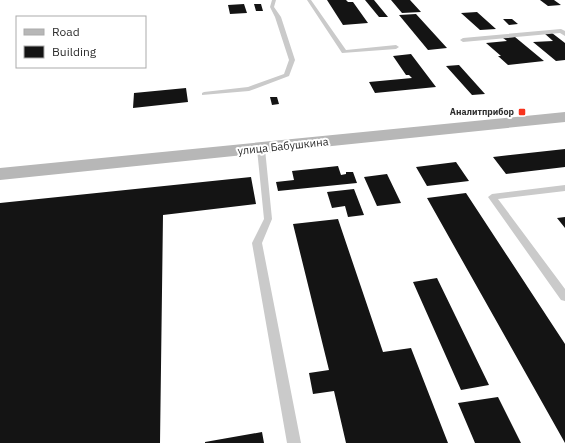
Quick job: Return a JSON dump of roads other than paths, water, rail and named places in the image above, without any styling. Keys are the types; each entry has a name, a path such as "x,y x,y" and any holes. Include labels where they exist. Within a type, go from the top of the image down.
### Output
{"main road":[{"name":"улица Бабушкина","path":"0,174 261,149 565,117"}],"lane":[{"path":"204,94 249,89 286,75 292,60 278,18 272,7 274,0"},
{"path":"309,0 344,52 396,47"},
{"path":"463,40 561,31 565,34"},
{"path":"261,149 268,219 257,243 294,443"},
{"path":"565,188 492,197 565,297"}],"place":[{"name":"Аналитприбор","path":"522,112"}]}
